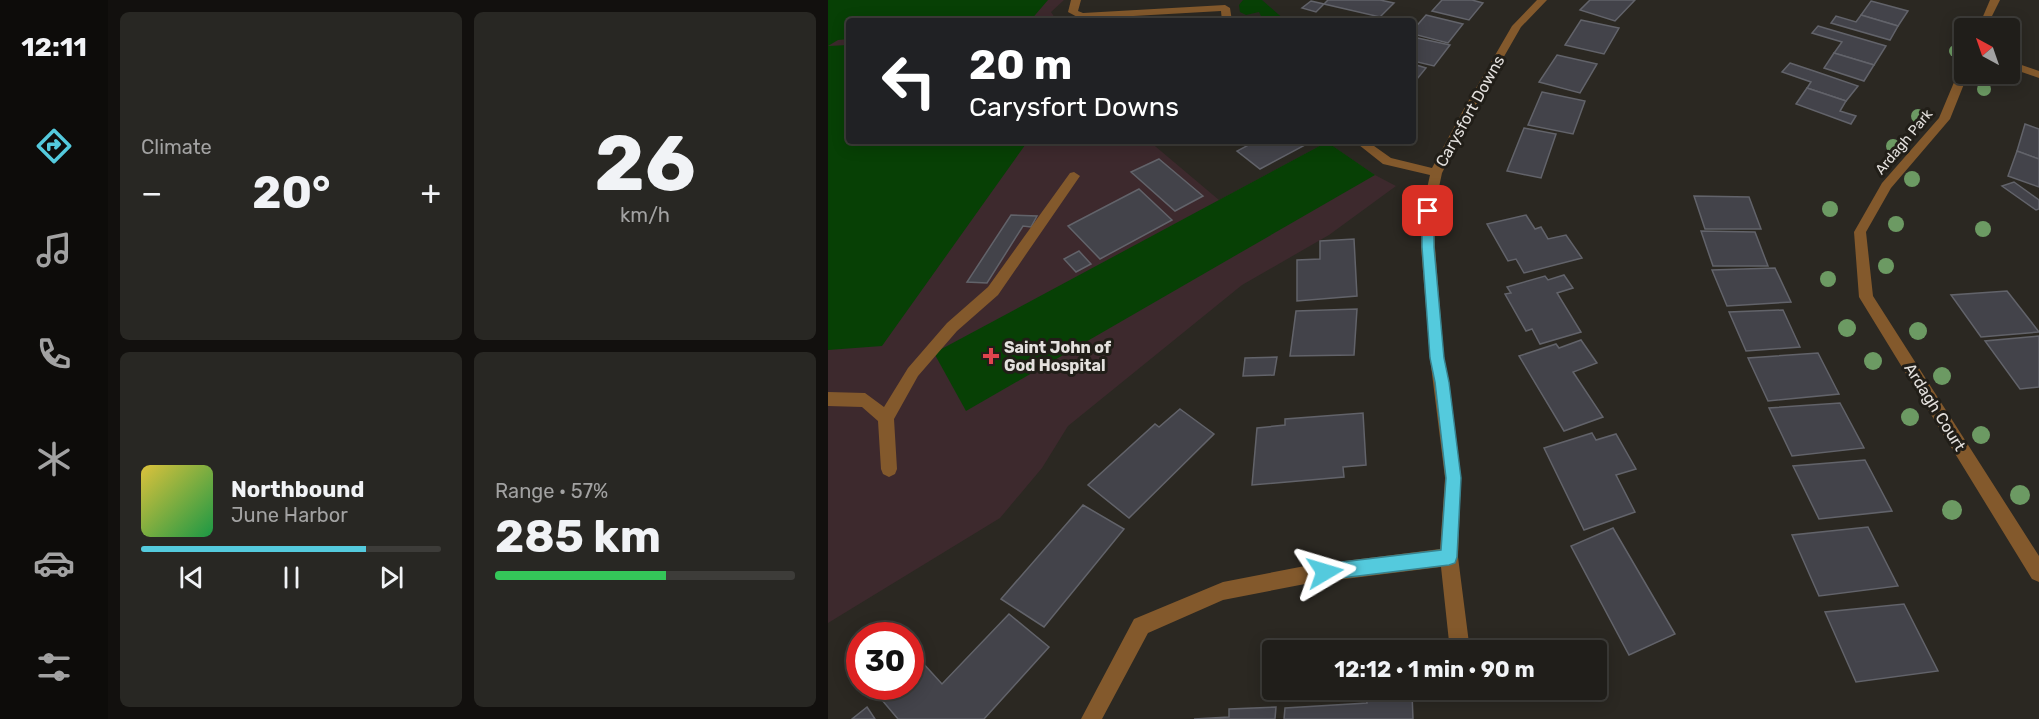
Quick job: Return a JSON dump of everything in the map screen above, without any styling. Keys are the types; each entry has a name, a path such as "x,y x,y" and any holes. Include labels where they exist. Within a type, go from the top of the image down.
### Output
{"street":[{"path":"1076,0 1074,12 1082,16 1225,8 1227,18"},
{"name":"Carysfort Downs","path":"1459,640 1449,557 1453,478 1437,358 1428,247 1428,211 1436,173 1470,107 1517,26 1542,0"},
{"path":"1987,18 1995,0"},
{"path":"2020,68 2039,75"},
{"name":"Ardagh Park","path":"1860,232 1886,186 1944,120 1959,84"},
{"path":"1364,144 1387,161 1436,173"},
{"path":"889,469 886,417 913,372 952,327 993,291 1074,176"},
{"name":"Ardagh Court","path":"1860,232 1866,297 2039,573"},
{"path":"828,399 865,400 886,417"},
{"path":"1091,719 1141,626 1223,591 1305,575 1449,557"}],"shaded area":[{"name":"Saint John of God Hospital","path":"828,0 1064,0 1051,12 1055,18 846,18 846,144 1153,144 1219,200 1323,144 1330,144 1375,175 1396,186 1329,235 1242,285 1068,426 1042,468 1000,518 828,623"}],"green space":[{"path":"828,0 1048,0 1033,18 846,18 846,39 838,40 828,46"},
{"path":"1243,0 1262,0 1283,18 1262,18 1259,12 1246,15 1240,12 1239,5"},
{"path":"846,45 846,144 1026,144 882,346 828,350 828,46"},
{"path":"1323,144 1330,144 1375,175 966,411 934,353"}],"building":[{"path":"1328,0 1380,0 1394,3 1380,17 1324,4"},
{"path":"1442,0 1472,0 1483,3 1469,20 1432,11"},
{"path":"1590,0 1635,0 1615,21 1580,10"},
{"path":"1311,1 1324,4 1316,12 1302,8"},
{"path":"1871,1 1908,11 1898,26 1861,15"},
{"path":"1426,15 1463,24 1448,43 1416,35 1416,27"},
{"path":"1861,15 1898,26 1890,40 1831,23 1836,16 1856,22"},
{"path":"1581,20 1619,28 1604,54 1565,45"},
{"path":"1818,26 1886,46 1874,65 1834,53 1842,42 1812,33"},
{"path":"1416,38 1450,45 1434,66 1416,62"},
{"path":"1834,53 1874,65 1864,81 1824,68"},
{"path":"1557,55 1597,64 1580,93 1539,82"},
{"path":"1790,63 1858,86 1846,101 1807,88 1811,82 1782,72"},
{"path":"1416,65 1426,68 1416,80"},
{"path":"1807,88 1846,101 1840,111 1856,116 1851,124 1796,104"},
{"path":"1542,92 1585,101 1573,134 1528,125"},
{"path":"2025,124 2039,129 2039,159 2017,151"},
{"path":"1524,128 1556,134 1541,178 1507,171"},
{"path":"1250,144 1307,144 1260,169 1237,151"},
{"path":"2017,151 2039,159 2039,187 2008,176"},
{"path":"1159,159 1203,196 1175,211 1131,172"},
{"path":"2014,182 2039,200 2039,209 2036,210 2002,186"},
{"path":"1139,189 1172,220 1100,259 1068,226"},
{"path":"1694,196 1749,197 1761,229 1705,229"},
{"path":"1011,215 1037,216 1031,227 1023,226 987,283 967,282"},
{"path":"1526,215 1535,229 1541,227 1548,239 1566,235 1582,258 1524,273 1516,259 1508,261 1487,224"},
{"path":"1701,231 1755,232 1768,266 1713,266"},
{"path":"1354,239 1357,296 1297,301 1297,260 1320,259 1320,241"},
{"path":"1079,251 1091,264 1076,272 1064,259"},
{"path":"1775,268 1791,302 1727,306 1712,270"},
{"path":"1564,275 1573,288 1557,293 1581,332 1540,344 1532,329 1526,331 1505,294 1511,293 1507,287 1545,276 1548,280"},
{"path":"2007,291 2039,332 1981,337 1951,295"},
{"path":"1357,309 1354,355 1290,356 1296,311"},
{"path":"1783,310 1800,347 1746,351 1729,312"},
{"path":"2039,336 2039,387 2020,389 1985,341"},
{"path":"1581,340 1597,363 1573,372 1603,417 1564,431 1519,356 1556,344 1559,348"},
{"path":"1818,353 1839,394 1768,401 1748,358"},
{"path":"1277,357 1274,375 1243,376 1245,358"},
{"path":"1840,403 1864,448 1792,456 1769,408"},
{"path":"1180,409 1214,434 1129,518 1088,485 1155,424 1159,427"},
{"path":"1363,413 1366,465 1343,467 1344,477 1252,485 1257,428 1285,425 1285,419"},
{"path":"1592,433 1596,440 1616,434 1636,469 1616,475 1635,512 1584,530 1544,448"},
{"path":"1865,460 1892,511 1819,519 1793,466"},
{"path":"1083,505 1124,529 1044,627 1001,599"},
{"path":"1868,527 1898,586 1819,596 1792,535"},
{"path":"1613,528 1675,634 1629,655 1571,546"},
{"path":"1904,604 1938,671 1856,682 1825,612"},
{"path":"1009,614 1049,647 984,719 898,719 882,700 924,700 924,664 942,684"},
{"path":"1367,700 1412,700 1413,719 1284,719 1285,708 1367,703"},
{"path":"867,707 875,719 852,719"},
{"path":"1276,707 1275,719 1194,719 1229,717 1229,709"}],"place":[{"name":"Saint John of God Hospital","path":"991,356"}],"route":[{"path":"1325,572 1449,557 1453,478 1437,358 1428,247 1428,211"}]}
